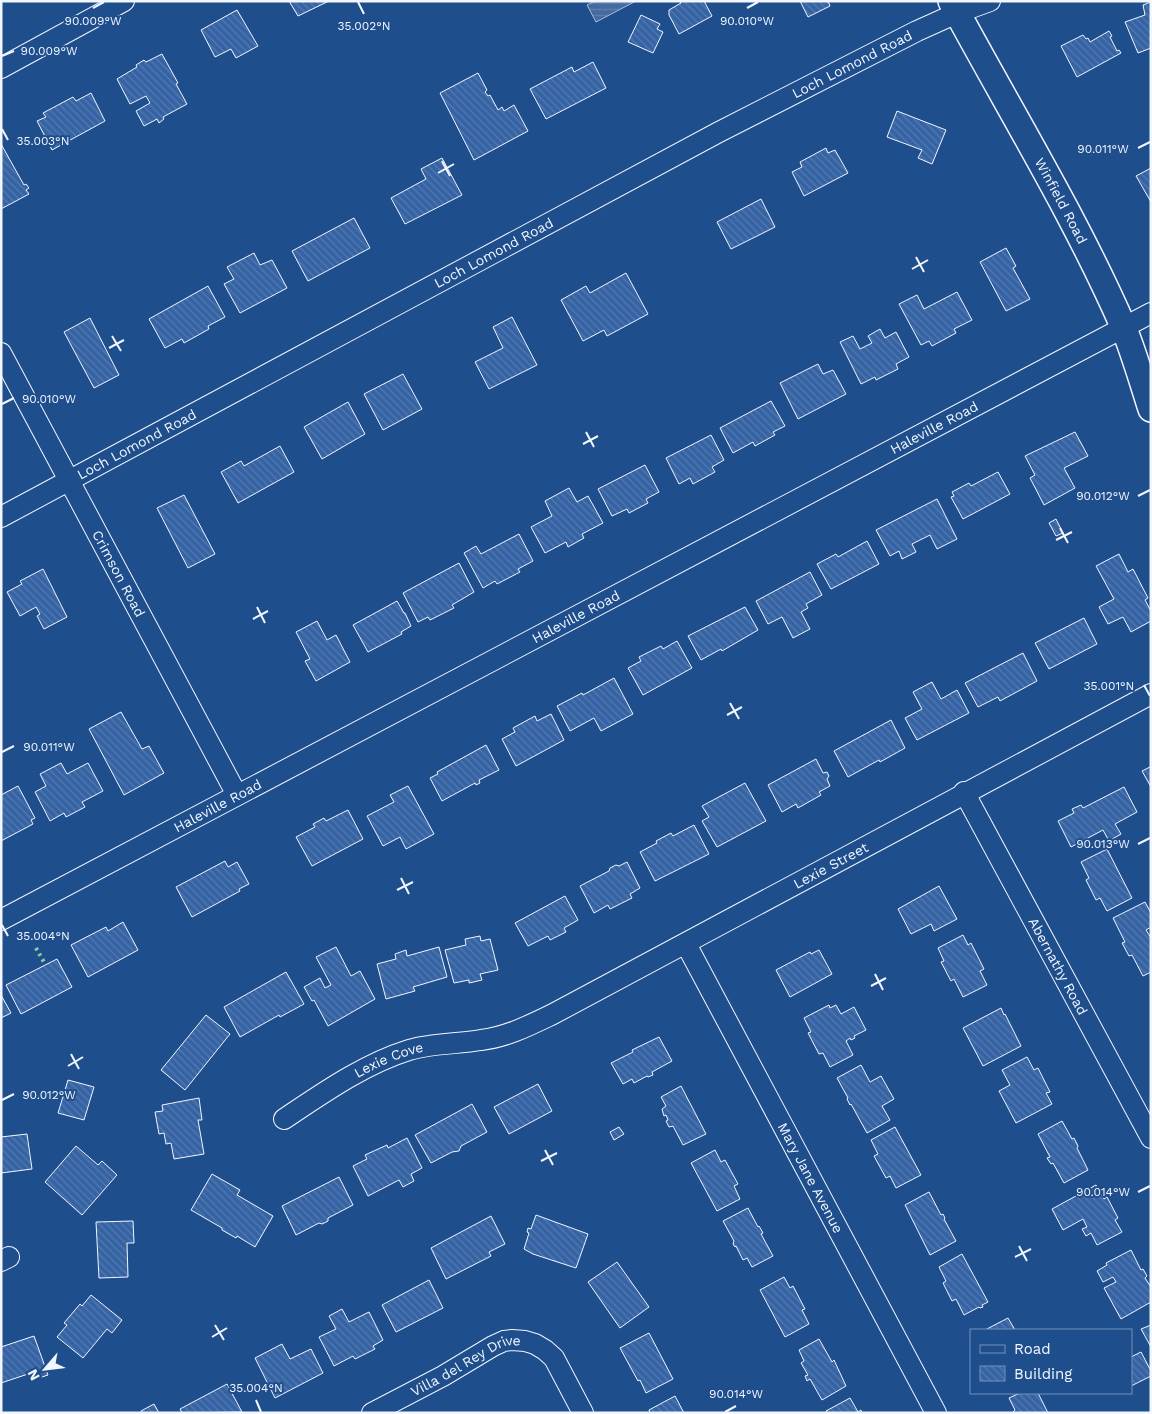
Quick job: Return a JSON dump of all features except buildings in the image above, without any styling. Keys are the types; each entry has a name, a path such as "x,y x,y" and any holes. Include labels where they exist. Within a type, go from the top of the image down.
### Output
{"street":[{"path":"1,68 124,1"},
{"name":"Loch Lomond Road","path":"1,517 719,132 917,31 954,7 990,1"},
{"name":"Winfield Road","path":"954,7 1073,225 1123,328 1151,409"},
{"name":"Haleville Road","path":"1,920 1151,313"},
{"name":"Crimson Road","path":"1,353 237,795"},
{"name":"Lexie Street","path":"507,1034 520,1030 585,998 964,792 1151,694"},
{"name":"Abernathy Road","path":"964,792 1151,1138"},
{"name":"Mary Jane Avenue","path":"686,944 936,1413"},
{"name":"Lexie Cove","path":"284,1118 358,1073 410,1049 483,1040 507,1034"},
{"name":"Villa del Rey Drive","path":"372,1413 443,1376 504,1341 518,1340 535,1344 554,1358 583,1413"}],"water":[{"path":"595,1 636,1 596,22 587,5"}],"hedge":[{"path":"36,948 45,964"}]}
